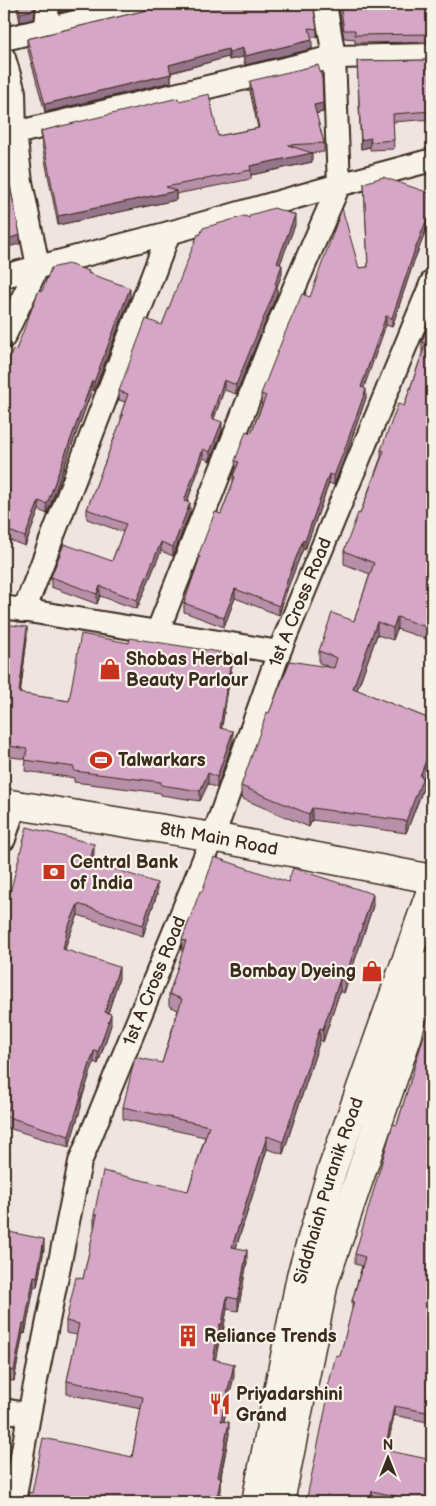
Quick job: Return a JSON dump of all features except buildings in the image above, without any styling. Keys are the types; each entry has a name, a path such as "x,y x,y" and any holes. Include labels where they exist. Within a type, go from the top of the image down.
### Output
{"main road":[{"name":"8th Main Road","path":"9,804 212,837 432,879"},
{"name":"Siddhaiah Puranik Road","path":"256,1502 301,1276 332,1170 432,888"},
{"name":"Siddhaiah Puranik Road","path":"280,1502 324,1282 432,964"}],"street":[{"path":"46,28 48,4"},
{"path":"157,633 273,337 339,185 334,58 325,4"},
{"path":"4,39 46,28 91,11 144,5"},
{"path":"15,133 334,58 432,55"},
{"path":"4,58 15,133 13,184 38,266 4,337"},
{"path":"4,276 169,233 432,160"},
{"path":"169,233 14,609 279,652"},
{"name":"1st A Cross Road","path":"14,1502 29,1414 80,1162 212,837 279,652 432,282"},
{"path":"4,839 9,804"},
{"path":"4,1410 29,1414"}],"place":[{"name":"Shobas Herbal Beauty Parlour","path":"110,669"},
{"name":"Talwarkars","path":"101,760"},
{"name":"Central Bank of India","path":"54,872"},
{"name":"Bombay Dyeing","path":"372,971"},
{"name":"Reliance Trends","path":"188,1336"},
{"name":"Priyadarshini Grand","path":"220,1404"}]}
